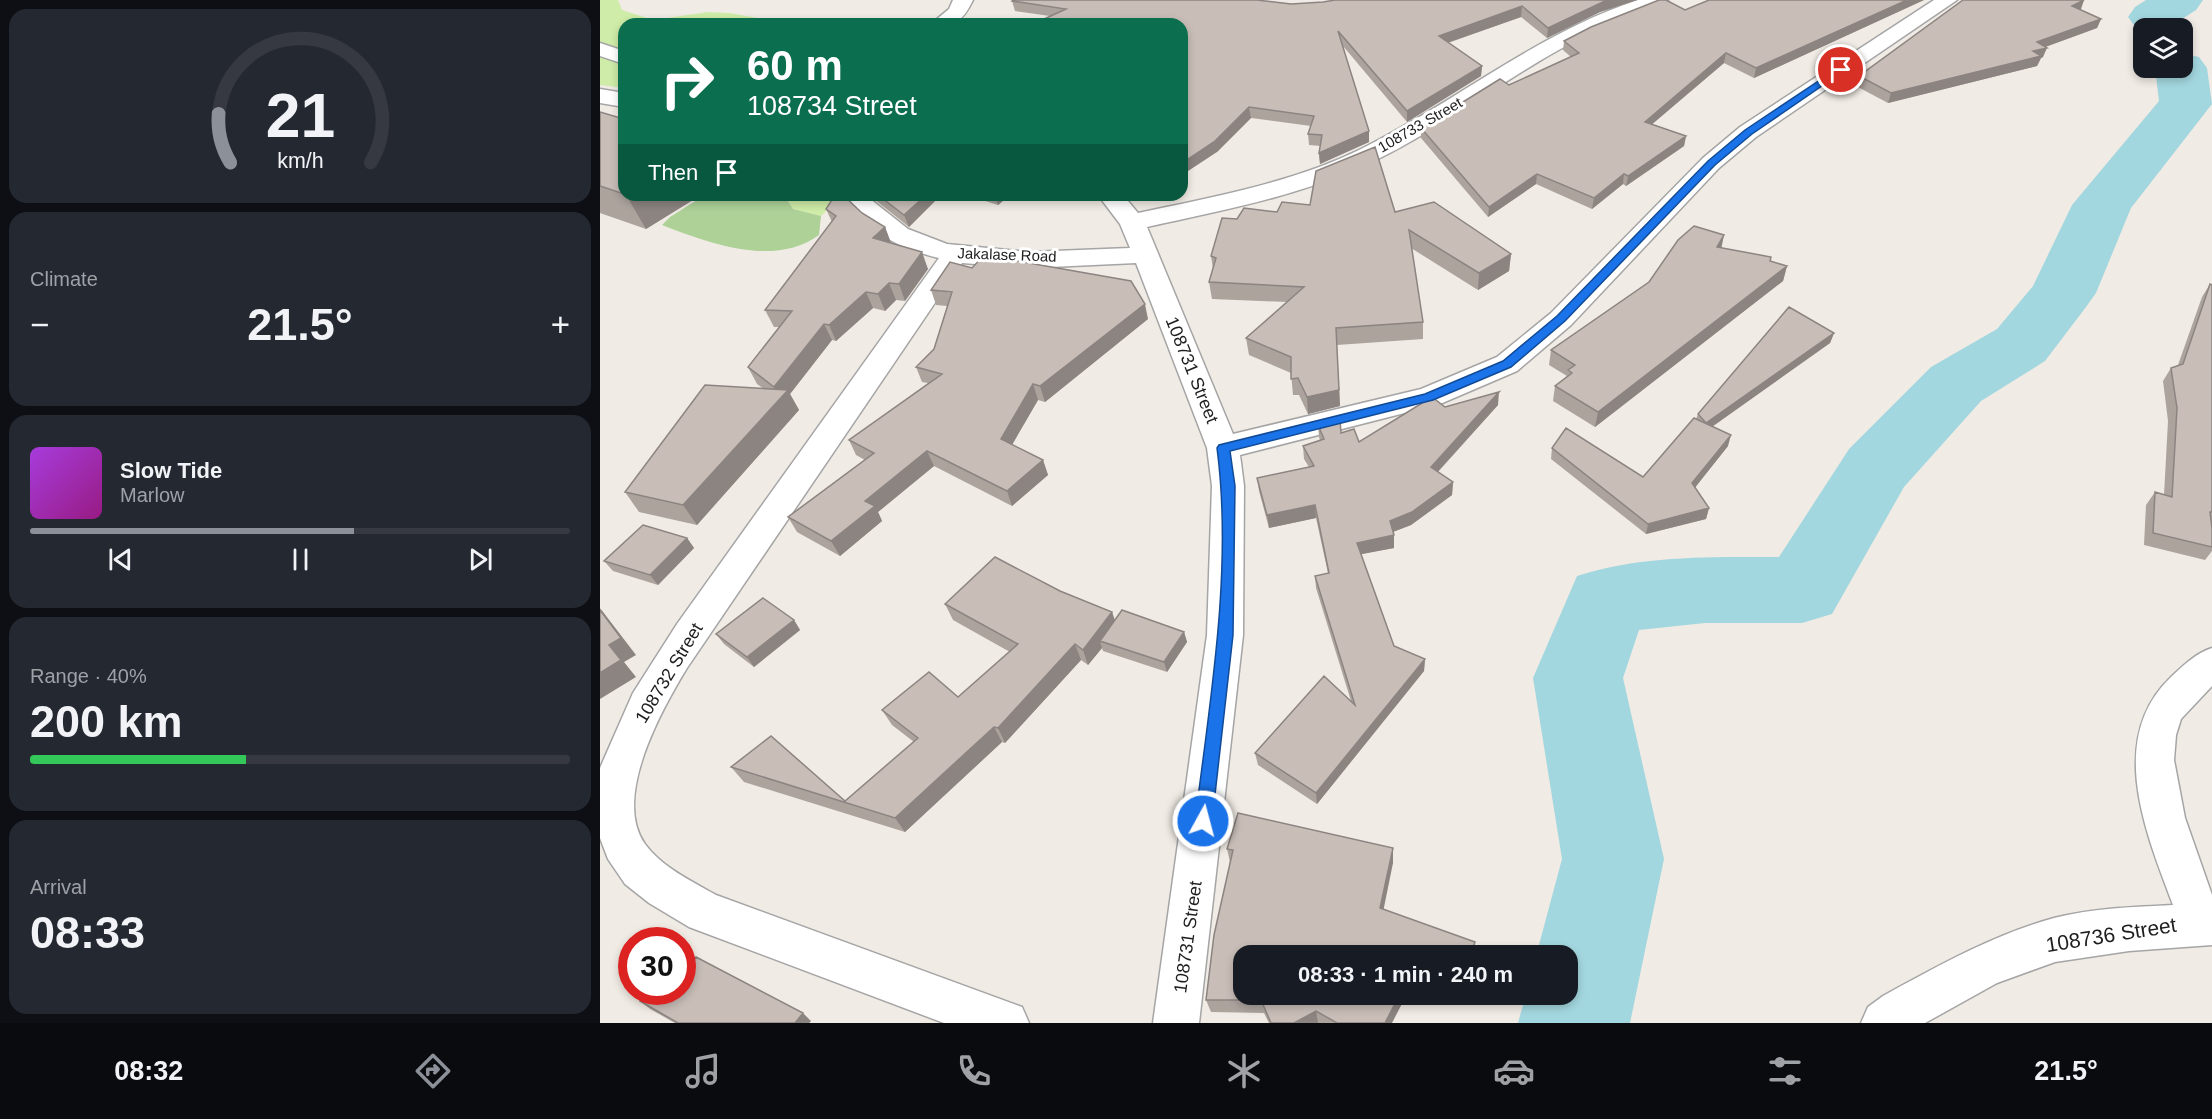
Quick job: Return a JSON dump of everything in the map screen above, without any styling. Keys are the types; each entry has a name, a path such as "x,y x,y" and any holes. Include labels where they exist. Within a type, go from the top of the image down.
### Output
{"street":[{"name":"108733 Street","path":"1132,222 1216,204 1339,167 1420,127 1554,45 1609,17 1658,0"},
{"path":"1223,448 1428,397 1507,364 1561,319 1726,151 1748,132 1947,0"},
{"path":"600,49 618,56"},
{"path":"600,96 618,99"},
{"name":"Jakalase Road","path":"858,201 890,228 915,243 955,254 1026,258 1144,255"},
{"name":"108731 Street","path":"1115,201 1132,222 1181,338 1223,448 1228,486 1225,635 1176,1023"},
{"name":"108732 Street","path":"955,254 698,622 656,687 623,755 616,795 618,831 631,859 659,886 704,912 1006,1023"},
{"path":"2206,923 2163,819 2156,774 2156,743 2159,724 2164,713 2177,695 2212,663"},
{"name":"108736 Street","path":"1884,1023 1899,1012 1985,965 2055,939 2129,929 2206,923"}],"green space":[{"path":"600,0 618,0 622,10 647,18 618,18 618,87 600,85"},
{"path":"708,12 758,18 667,18"},
{"path":"695,201 788,201 793,209 821,216 819,235 801,245 782,250 762,251 720,245 662,225 670,217"},
{"path":"788,201 837,201 821,216 793,209"}],"building":[{"path":"1257,0 1291,4 1335,0 1607,0 1548,28 1522,6 1439,36 1482,66 1407,111 1338,31 1369,131 1319,153 1322,135 1308,134 1314,116 1249,107 1215,141 1188,159 1188,18 1046,18 1066,9 1012,1"},
{"path":"1659,0 1666,0 1685,10 1709,0 1907,0 1756,68 1726,53 1645,122 1686,136 1628,176 1624,174 1594,198 1537,174 1489,207 1421,128 1500,79 1509,85 1579,53 1564,41 1591,27"},
{"path":"1963,0 2084,0 2072,6 2101,19 2037,42 2047,48 2033,51 2041,56 1891,93 1859,76"},
{"path":"600,112 618,117 618,192 600,186"},
{"path":"1375,147 1395,212 1434,202 1511,254 1479,273 1409,230 1423,322 1336,328 1339,390 1307,397 1298,378 1291,379 1291,357 1246,338 1304,287 1209,282 1216,258 1211,256 1222,218 1237,219 1244,208 1277,212 1282,202 1310,205 1316,171"},
{"path":"831,201 849,201 862,213 885,227 873,238 922,252 899,284 889,283 878,294 866,292 829,325 824,324 774,387 748,367 792,311 765,310 836,216 826,209"},
{"path":"886,201 919,201 904,215"},
{"path":"1694,226 1724,235 1717,247 1771,257 1770,261 1787,266 1598,412 1555,386 1572,373 1568,370 1575,365 1551,350 1649,282 1678,240"},
{"path":"984,255 1131,281 1145,304 1040,386 1033,384 1001,439 1043,460 1007,491 927,451 865,501 875,506 831,541 788,517 874,453 849,440 942,374 916,367 934,349 952,292 931,290 950,262 972,268"},
{"path":"2210,284 2212,285 2212,512 2210,512 2212,547 2153,533 2155,492 2172,497 2177,408 2171,368 2183,364"},
{"path":"1789,307 1834,333 1706,423 1698,414"},
{"path":"705,385 788,390 683,505 625,492"},
{"path":"1499,392 1431,467 1453,482 1412,512 1390,521 1394,535 1357,543 1394,646 1425,659 1316,793 1255,753 1324,676 1355,705 1315,576 1329,573 1315,505 1267,515 1257,478 1314,466 1303,446 1324,439 1318,425 1340,419 1341,433 1354,429 1359,442 1432,397 1445,407"},
{"path":"1694,418 1731,435 1692,483 1709,508 1648,524 1552,448 1566,428 1643,477"},
{"path":"643,525 687,538 650,575 604,561"},
{"path":"995,557 1060,591 1112,612 1083,650 1075,644 998,728 994,727 895,818 731,767 771,736 845,801 918,738 882,710 929,672 958,697 1018,644 945,604"},
{"path":"763,598 794,620 747,657 716,634"},
{"path":"600,610 621,638 609,645 621,660 600,673"},
{"path":"1122,610 1184,632 1164,662 1100,641"},
{"path":"1238,813 1393,848 1380,908 1475,942 1474,945 1233,945 1233,1000 1206,1000 1214,935 1233,850 1227,849"},
{"path":"696,957 803,1013 795,1023 678,1023 647,1005 696,1005"},
{"path":"1263,1005 1394,1005 1385,1023 1337,1023 1316,1011 1294,1023 1271,1023"}],"waterway":[{"path":"2153,18 2179,0"},
{"path":"1574,1023 1613,859 1578,678 1607,600 1705,590 1802,590 1876,468 1956,384 2021,345 2063,293 2102,205 2186,103 2182,78"}],"route":[{"path":"1203,821 1225,635 1228,486 1223,448 1428,397 1475,380 1507,364 1532,346 1561,319 1711,163 1748,132 1841,70"}]}
